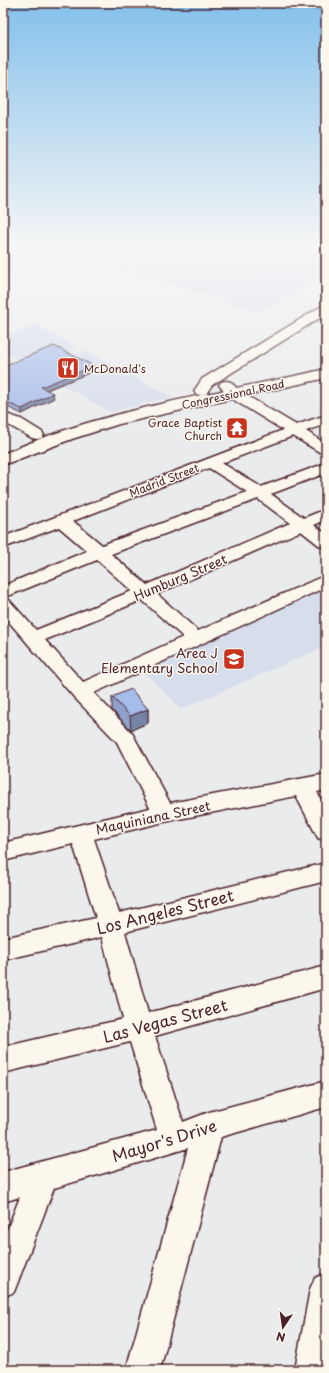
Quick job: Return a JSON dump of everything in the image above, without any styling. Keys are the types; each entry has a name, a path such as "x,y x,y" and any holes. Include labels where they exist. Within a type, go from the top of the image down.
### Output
{"main road":[{"name":"Congressional Road","path":"3,460 48,441 86,428 326,362"},
{"name":"Congressional Road","path":"3,448 37,435 118,410 201,390 230,389 326,372"}],"street":[{"path":"201,390 207,382 324,310"},
{"path":"230,389 326,450"},
{"path":"3,417 16,422 37,435"},
{"name":"Madrid Street","path":"3,543 210,462 326,419"},
{"path":"210,462 260,493 326,542"},
{"path":"3,593 100,552 326,468"},
{"name":"Humburg Street","path":"33,638 144,593 326,514"},
{"path":"61,520 100,552 196,639"},
{"path":"80,691 326,580"},
{"path":"3,604 80,691 125,738 164,813"},
{"name":"Maquiniana Street","path":"3,852 164,813 326,782"},
{"path":"303,787 326,832"},
{"path":"81,833 111,925 139,1028 174,1139"},
{"name":"Los Angeles Street","path":"3,949 111,925 326,872"},
{"name":"Las Vegas Street","path":"3,1060 139,1028 326,977"},
{"name":"Mayor's Drive","path":"3,1187 174,1139 209,1126 326,1094"},
{"path":"143,1370 209,1126"},
{"path":"3,1281 43,1176"},
{"path":"312,1370 326,1289"}],"shaded area":[{"path":"36,325 78,348 71,350 77,354 85,351 172,397 110,412 3,351 3,337"},
{"name":"Area J Elementary School","path":"326,588 326,646 181,709 143,671"}],"building":[{"path":"54,346 94,366 41,387 53,393 22,409 3,401 3,366"},
{"path":"131,689 148,709 130,716 112,697"}],"place":[{"name":"McDonald's","path":"68,368"},
{"name":"Grace Baptist Church","path":"237,428"},
{"name":"Area J Elementary School","path":"234,659"}]}
